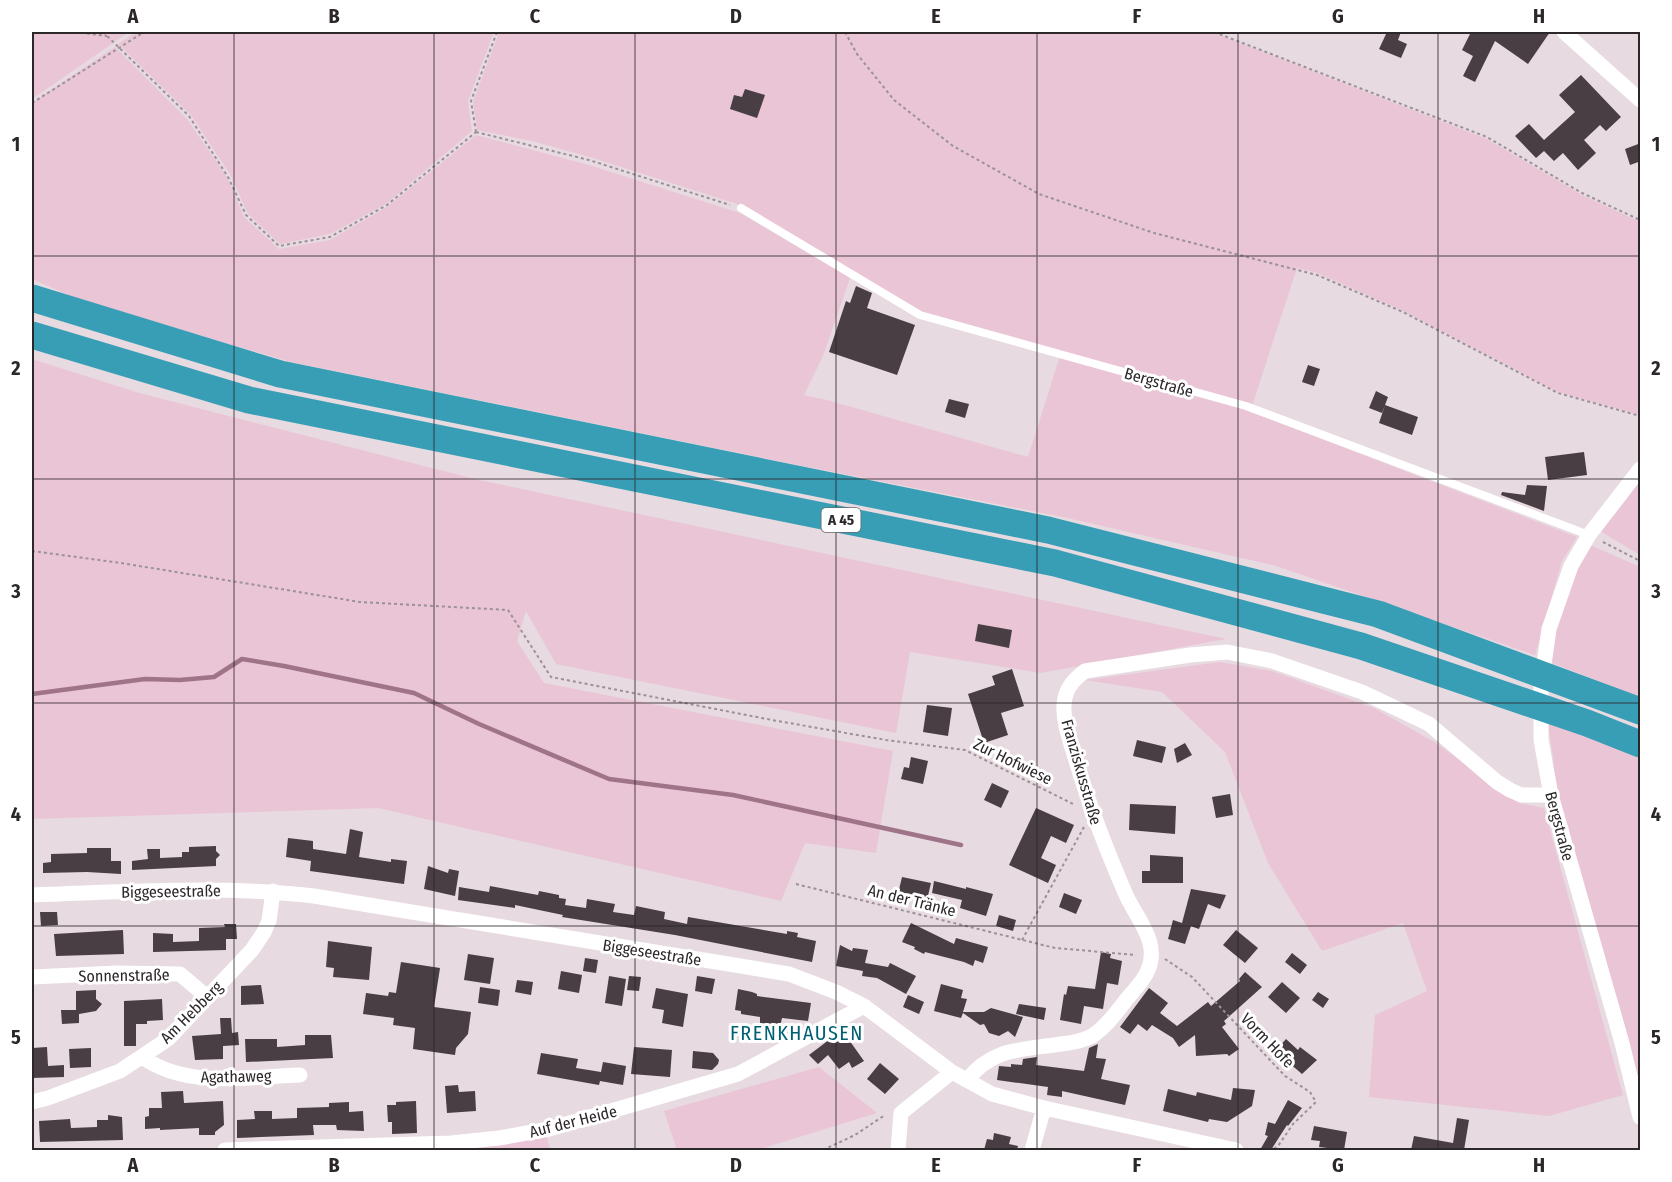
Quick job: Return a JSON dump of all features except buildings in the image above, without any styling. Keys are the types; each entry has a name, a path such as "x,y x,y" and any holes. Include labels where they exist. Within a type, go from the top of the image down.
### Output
{"highway":[{"name":"A 45","path":"32,298 280,374 1048,531 1366,611 1641,711"},
{"name":"A 45","path":"32,335 249,400 1055,563 1361,646 1587,723 1641,744"}],"street":[{"path":"1564,32 1641,100"},
{"name":"Bergstraße","path":"1641,469 1589,535 1571,566 1549,629 1541,685 1542,740 1551,795 1641,1117"},
{"name":"Franziskusstraße","path":"1151,956 1149,935 1128,898 1091,811 1065,720 1064,704 1072,680 1085,672 1190,655 1227,652 1272,661 1362,692 1429,724 1497,782 1510,790 1521,795 1551,795"},
{"name":"Biggeseestraße","path":"32,895 209,890 273,891 789,974 836,992 864,1006 952,1072 992,1094 1044,1108 1236,1150"},
{"name":"Am Hebberg","path":"32,1102 120,1071 168,1039 252,950 269,921 273,891"},
{"path":"967,1080 978,1067 999,1054 1078,1042 1092,1036 1124,1004 1148,971 1151,956"},
{"name":"Sonnenstraße","path":"32,977 117,973 180,974 207,997"},
{"name":"Auf der Heide","path":"225,1150 452,1143 549,1129 738,1074 864,1006"},
{"name":"Agathaweg","path":"142,1057 180,1075 203,1078 300,1075"},
{"path":"898,1150 901,1113 952,1072"},
{"path":"1032,1150 1044,1108"}],"lane":[{"name":"Bergstraße","path":"741,208 920,315 1246,406 1589,535"}],"path":[{"path":"75,32 107,36"},
{"path":"103,32 120,46 189,116 228,177 246,215 279,246 330,237 387,205 476,132"},
{"path":"32,103 144,32"},
{"path":"476,132 471,101 496,32"},
{"path":"845,32 857,54 894,100 953,146 1039,194 1154,233 1317,275 1403,312 1558,393 1641,416"},
{"path":"1214,32 1487,137 1581,193 1641,220"},
{"path":"476,132 589,160 741,208"},
{"path":"1589,535 1641,561"},
{"name":"Zur Hofwiese","path":"32,551 121,563 360,602 508,610 551,677 761,718 886,740 965,750 1073,805 1091,811"},
{"path":"1022,940 1091,811"},
{"name":"An der Tränke","path":"796,884 1055,948 1151,956"},
{"name":"Vorm Hofe","path":"1151,956 1164,958 1192,978 1285,1076 1310,1092 1316,1102 1293,1124 1278,1146 1272,1150"},
{"path":"823,1150 855,1135 891,1112 901,1113"}],"shaded area":[{"path":"32,32 129,32 32,99"},
{"path":"136,32 494,32 468,101 472,131 386,204 330,234 280,244 248,214 231,176 191,115 118,44"},
{"path":"499,32 1212,32 1487,139 1582,195 1640,222 1640,415 1558,392 1403,311 1317,273 1297,268 1252,406 921,312 737,204 593,158 532,141 477,130 473,102"},
{"path":"115,47 187,119 227,177 244,217 279,249 330,240 387,207 476,135 589,165 740,213 850,278 823,356 804,395 1028,457 1060,356 1243,409 1577,537 1562,561 1535,655 1276,566 1063,517 291,362 82,301 32,279 32,103"},
{"path":"32,359 139,393 475,479 1226,639 1041,673 910,652 896,733 556,664 526,611 517,641 544,683 893,751 876,853 805,843 781,901 378,808 32,819"},
{"path":"1640,478 1640,555 1600,531"},
{"path":"1590,545 1640,567 1640,697 1552,663 1558,619 1576,571"},
{"path":"1220,662 1272,671 1374,708 1436,743 1519,803 1544,808 1623,1095 1549,1116 1369,1097 1375,1015 1427,991 1403,923 1322,951 1268,863 1225,752 1162,692 1085,680"},
{"path":"1547,718 1640,756 1640,1107 1555,795 1553,757"},
{"path":"819,1067 877,1113 757,1150 677,1150 664,1111"},
{"path":"545,1131 550,1150 420,1150"}],"waterway":[{"path":"32,694 145,679 180,680 214,677 242,659 414,693 479,724 609,779 733,795 961,845"}],"district":[{"name":"FRENKHAUSEN","path":"797,1033"}]}
